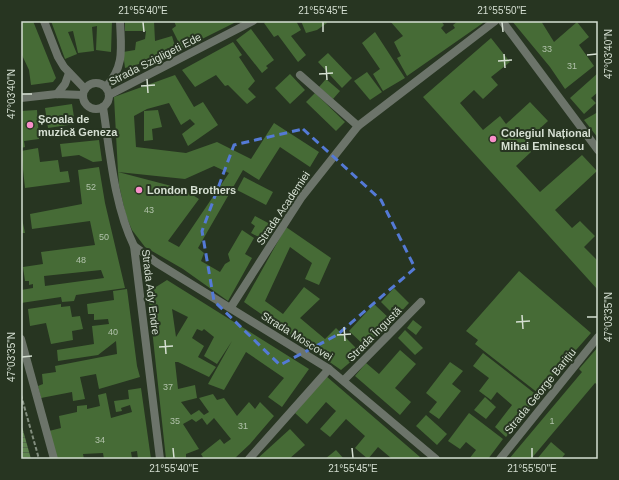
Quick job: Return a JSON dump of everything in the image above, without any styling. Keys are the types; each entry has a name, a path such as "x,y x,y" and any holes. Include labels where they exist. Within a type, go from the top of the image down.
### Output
{"street":[{"path":"21,98 84,92 95,83 106,87 109,95 107,104 103,107 95,109 88,106 84,92 58,57 44,21"},
{"path":"106,87 115,77 120,65 120,21"},
{"name":"Strada Szigligeti Ede","path":"109,95 253,21"},
{"name":"Strada Academiei","path":"231,307 301,198 358,126 495,21"},
{"path":"502,21 598,150"},
{"path":"57,94 65,84 69,73"},
{"path":"300,75 358,126"},
{"name":"Strada Ady Endre","path":"103,107 119,203 125,228 134,246 160,459"},
{"name":"Strada Moscovei","path":"134,246 157,263 231,307 344,380 436,459"},
{"name":"Strada Îngustă","path":"344,380 421,302"},
{"name":"Strada George Barițiu","path":"500,459 598,337"},
{"path":"21,339 54,459"},
{"path":"249,459 328,369"}],"path":[{"path":"21,395 39,459"}],"highlighted area":[{"path":"303,129 381,200 415,268 337,335 280,365 214,301 202,231 234,145"}],"shaded area":[{"path":"21,423 31,459 21,459"}],"building":[{"path":"21,21 33,21 56,78 53,82 31,85 29,70 21,53"},
{"path":"51,21 112,21 111,52 96,50 97,26 92,27 94,51 78,53 73,31 68,32 77,54 65,59"},
{"path":"125,21 154,21 155,41 172,36 177,53 125,68 123,52 135,50 136,42 145,39 146,31 125,31"},
{"path":"174,21 238,21 182,49 172,29 176,26"},
{"path":"267,21 296,21 301,30 291,36 306,55 298,62 278,35 274,37 264,23"},
{"path":"301,21 326,21 327,23 317,30 306,33"},
{"path":"390,21 441,21 444,25 441,28 446,34 455,28 453,25 458,21 482,21 483,23 407,76 397,58 401,56 394,42 403,36"},
{"path":"512,21 541,21 554,42 577,22 589,37 579,45 594,66 565,89 550,67"},
{"path":"251,29 274,60 266,66 268,68 262,73 236,40"},
{"path":"375,32 405,78 383,91 373,74 380,69 362,43"},
{"path":"491,38 510,62 491,77 498,85 483,99 474,90 460,103 483,130 500,116 506,124 530,102 548,121 524,143 531,152 516,166 540,192 582,155 597,171 555,210 572,228 580,221 595,236 584,247 598,261 598,290 423,97"},
{"path":"233,42 242,55 239,57 255,81 248,89 256,97 247,104 228,85 225,86 216,75 195,87 182,70"},
{"path":"328,53 352,78 342,88 318,62"},
{"path":"367,72 382,92 370,100 354,81"},
{"path":"598,73 598,92 591,98 596,103 584,114 570,98"},
{"path":"290,74 305,90 290,104 275,88"},
{"path":"175,75 194,107 203,102 218,125 188,146 182,134 195,124 190,119 181,125 169,103 147,109 134,116 136,147 186,153 217,142 251,159 274,123 319,152 310,167 280,147 259,180 243,170 198,248 204,253 201,261 220,272 225,264 230,261 228,254 242,230 254,238 245,254 252,258 228,301 183,269 145,247 132,230 126,216 119,185 118,172 114,97","holes":["214,166 229,173 179,247 168,241 199,199 183,189 118,172 185,179"]},
{"path":"326,79 340,91 333,99 319,87"},
{"path":"315,93 345,122 336,131 306,102"},
{"path":"72,104 75,124 48,128 45,108"},
{"name":"Școala de muzică Geneza","path":"37,110 39,139 24,141 25,147 21,148 21,111"},
{"path":"158,110 162,127 152,129 153,140 144,141 144,111"},
{"path":"598,112 598,138 584,120"},
{"path":"99,140 102,161 93,162 79,155 62,157 60,144"},
{"path":"38,148 40,162 58,160 60,172 68,171 70,182 25,188 21,151"},
{"path":"99,167 105,203 125,288 76,295 74,301 62,302 61,297 21,303 21,290 33,288 33,284 29,285 29,281 25,281 23,267 43,264 41,252 95,245 90,221 32,229 30,214 82,204 78,170","holes":["101,270 104,278 45,286 44,276"]},
{"path":"244,177 273,192 266,205 237,190"},
{"path":"21,214 25,233 21,233"},
{"path":"255,216 272,225 264,240 251,233 255,226 251,223"},
{"path":"286,227 331,258 319,285 305,279 312,263 290,247 265,301 283,314 304,287 320,299 300,318 325,339 336,328 361,353 341,370 244,302"},
{"path":"519,271 591,333 538,393 475,344 478,340 466,331"},
{"path":"167,280 309,369 282,407 268,397 284,378 246,352 224,390 208,384 232,341 217,364 204,356 214,337 204,329 202,331 197,329 192,338 204,346 198,357 216,367 209,377 178,362 175,362 178,389 195,385 197,398 181,402 191,415 199,410 204,415 209,412 199,398 213,394 217,400 224,398 237,416 249,402 255,409 260,402 274,416 250,444 234,459 204,459 201,454 220,439 224,444 231,439 214,418 207,425 202,418 196,422 192,419 183,424 199,449 186,454 186,459 166,459 148,292","holes":["172,309 188,317 176,337"]},
{"path":"394,288 409,303 396,317 381,302"},
{"path":"127,289 137,366 140,377 99,389 96,374 80,377 85,399 73,401 72,392 41,398 38,386 43,384 42,374 56,372 55,366 117,354 116,341 98,355 58,361 57,350 94,344 92,326 109,324 108,319 94,320 94,314 88,314 87,304 114,300 113,291"},
{"path":"61,304 61,307 70,306 72,317 80,316 83,329 72,331 73,340 51,344 46,323 30,326 28,309"},
{"path":"374,304 391,320 366,347 349,331"},
{"path":"413,320 422,327 416,335 407,328"},
{"path":"405,330 423,348 415,355 398,338"},
{"path":"598,347 598,385 595,383 531,459 509,459 582,372 579,369"},
{"path":"400,350 416,364 395,388 411,402 400,415 355,376 366,363 379,374"},
{"path":"483,353 538,396 506,437 495,427 512,405 497,392 491,400 479,391 489,378 473,366"},
{"path":"450,362 463,371 452,384 461,391 439,419 429,412 437,402 426,393"},
{"path":"326,376 420,457 418,459 390,459 391,458 378,447 368,459 355,448 365,436 346,419 330,437 320,429 336,411 326,402 307,424 295,413"},
{"path":"141,388 151,459 138,459 137,451 131,452 132,458 136,459 104,459 103,453 83,454 84,459 57,459 49,431 61,428 59,416 77,412 77,406 87,405 87,409 100,406 98,395 106,393 111,418 132,412 130,405 121,408 122,411 116,412 114,401 129,399 128,390"},
{"path":"485,397 496,407 486,419 474,410"},
{"path":"469,413 503,439 488,459 469,459 476,450 466,442 460,449 448,441"},
{"path":"426,415 447,434 437,445 416,426"},
{"path":"290,429 305,445 289,459 257,459"},
{"path":"551,442 565,454 561,459 537,459"},
{"path":"336,450 344,459 325,459"}],"place":[{"name":"Școala de muzică Geneza","path":"30,125"},
{"name":"Colegiul Național Mihai Eminescu","path":"493,139"},
{"name":"London Brothers","path":"139,190"}]}
